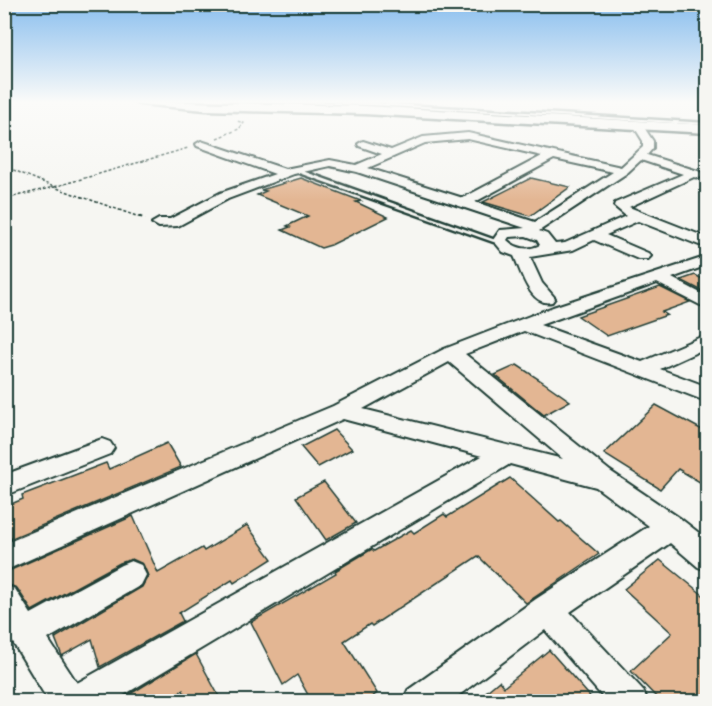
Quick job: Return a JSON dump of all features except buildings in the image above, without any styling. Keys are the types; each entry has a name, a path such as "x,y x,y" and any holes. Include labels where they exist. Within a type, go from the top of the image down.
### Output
{"street":[{"path":"637,216 562,249 533,253 520,252 511,250 501,243 501,236 532,230 623,171 648,148 648,141 644,134"},
{"path":"360,170 360,167 423,140 468,136 623,171"},
{"path":"201,144 278,172 294,172"},
{"path":"363,144 390,153"},
{"path":"464,204 552,156"},
{"path":"639,156 701,175"},
{"path":"159,224 173,223 224,196 294,172 330,163 360,170 464,204 532,230 546,240 545,250"},
{"path":"701,175 620,206 706,251"},
{"path":"594,235 643,256"},
{"path":"4,558 341,411 452,353 657,276 706,251"},
{"path":"520,252 535,285 546,298"},
{"path":"657,276 708,304"},
{"path":"524,325 708,395"},
{"path":"642,370 708,340"},
{"path":"452,353 604,479 671,527 708,558"},
{"path":"341,411 604,479"},
{"path":"4,486 102,448"},
{"path":"78,702 505,455"},
{"path":"420,702 547,610 671,527"},
{"path":"69,702 13,619 131,575"},
{"path":"547,610 631,702"}],"lane":[{"path":"294,172 501,243"}],"path":[{"path":"4,199 54,187 201,144 226,134"},
{"path":"4,166 54,187 159,224"}]}
